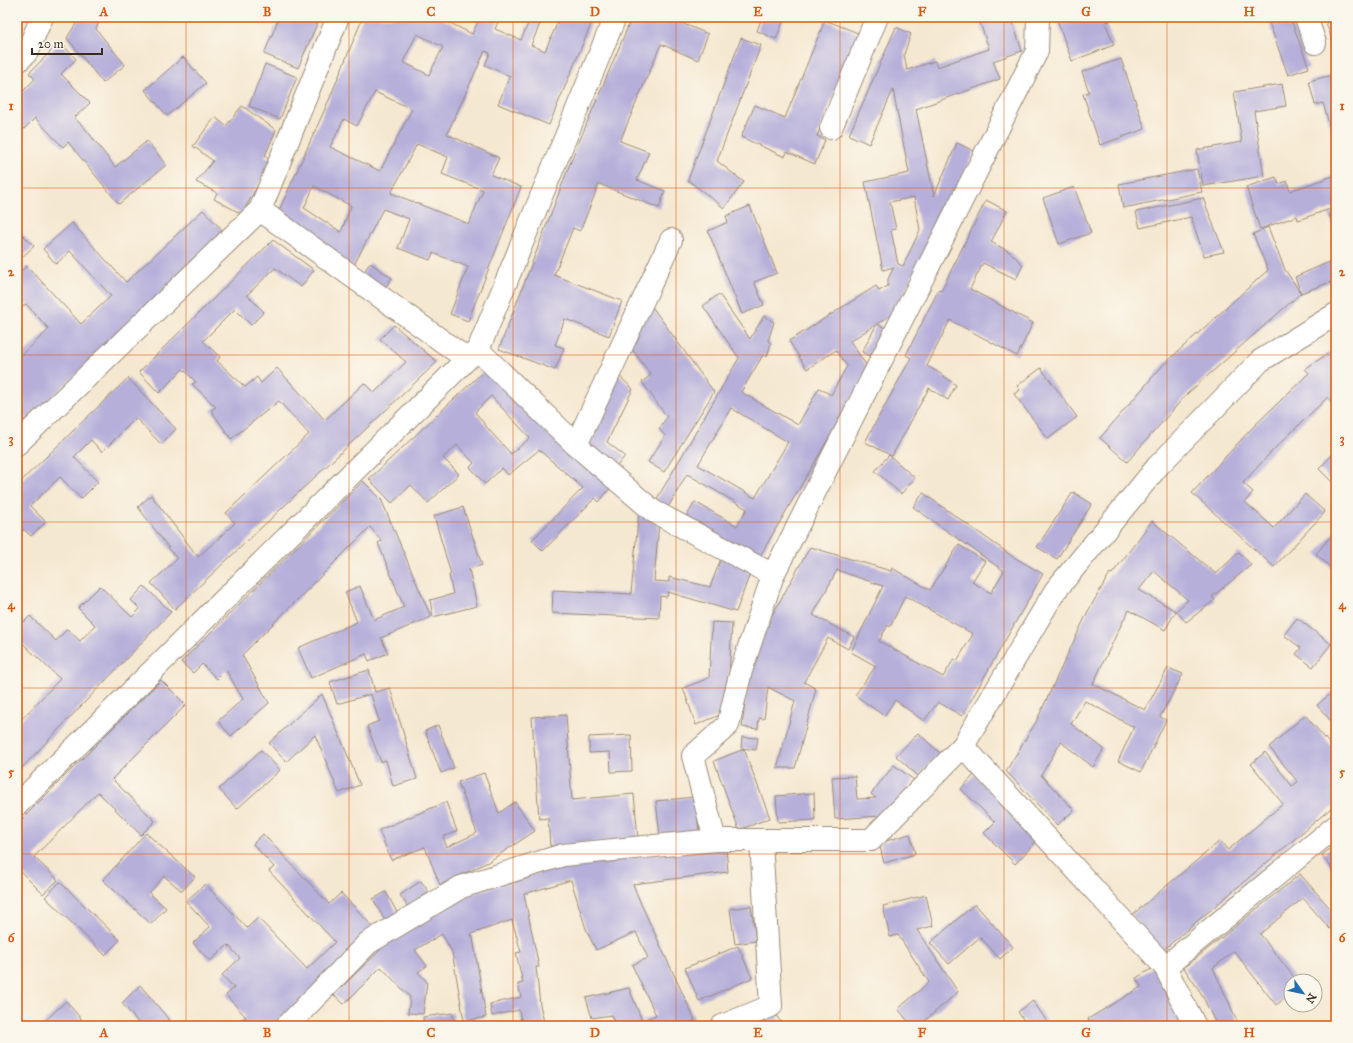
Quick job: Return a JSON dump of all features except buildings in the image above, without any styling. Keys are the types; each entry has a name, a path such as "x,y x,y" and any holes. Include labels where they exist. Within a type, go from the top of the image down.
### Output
{"street":[{"path":"17,62 27,52 42,17"},
{"path":"17,444 260,210 338,17"},
{"path":"17,805 472,354 615,17"},
{"path":"831,128 877,17"},
{"path":"715,840 693,756 728,725 741,671 773,575 1038,51 1038,17"},
{"path":"1306,17 1315,44"},
{"path":"260,210 472,354 653,511 773,575"},
{"path":"576,445 671,240"},
{"path":"287,1026 368,943 460,887 563,855 715,840 871,840 963,746 1055,591 1158,466 1260,361 1336,314"},
{"path":"963,746 1165,967 1194,1026"},
{"path":"1165,967 1336,826"},
{"path":"722,1026 771,1006 761,841"}]}
